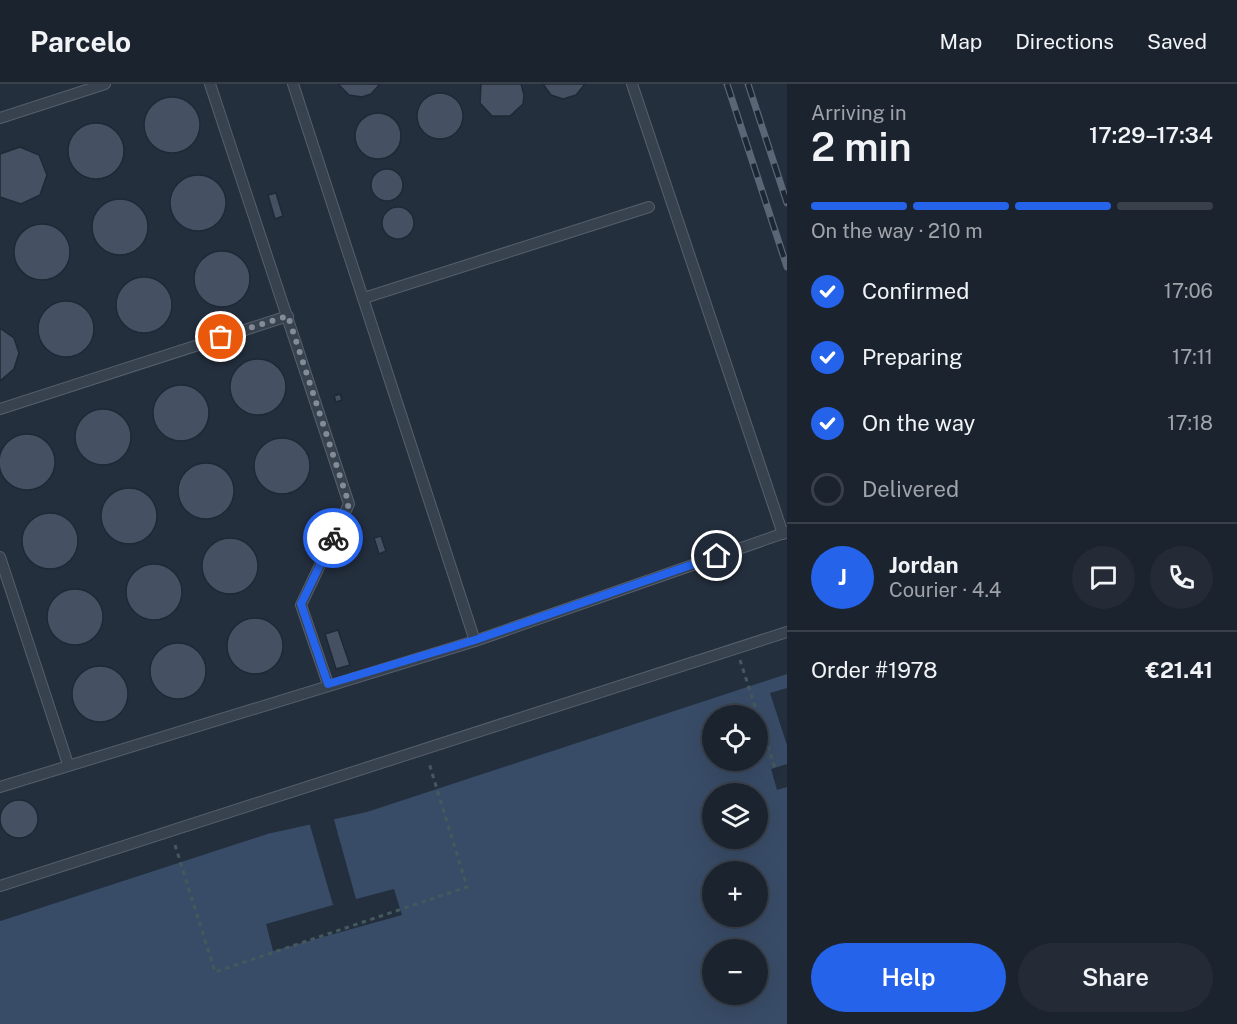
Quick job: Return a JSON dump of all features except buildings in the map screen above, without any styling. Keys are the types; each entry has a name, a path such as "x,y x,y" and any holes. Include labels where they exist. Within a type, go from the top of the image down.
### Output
{"lane":[{"path":"0,118 105,84"},
{"path":"210,84 349,504 301,604 328,684"},
{"path":"293,84 475,640"},
{"path":"0,787 68,764 475,640 785,533 632,84"},
{"path":"364,298 649,207"},
{"path":"0,409 288,316"},
{"path":"0,557 68,764"},
{"path":"0,886 787,632"}],"path":[{"path":"740,658 776,768"},
{"path":"173,840 214,972 467,886 425,749"}],"water":[{"path":"787,674 787,1024 0,1024 0,921 267,834 367,812"}],"pier":[{"path":"787,688 787,745 770,693"},
{"path":"787,764 787,787 777,790 771,769"},
{"path":"333,816 356,899 394,889 402,915 273,951 266,924 333,905 309,822"},
{"path":"266,832 267,834 0,921 0,918"}],"railway":[{"path":"727,84 787,267"},
{"path":"748,84 787,203"}],"way so far":[{"path":"221,337 288,316 349,504 333,538"}],"route":[{"path":"333,538 301,604 328,684 475,640 717,556"}]}
